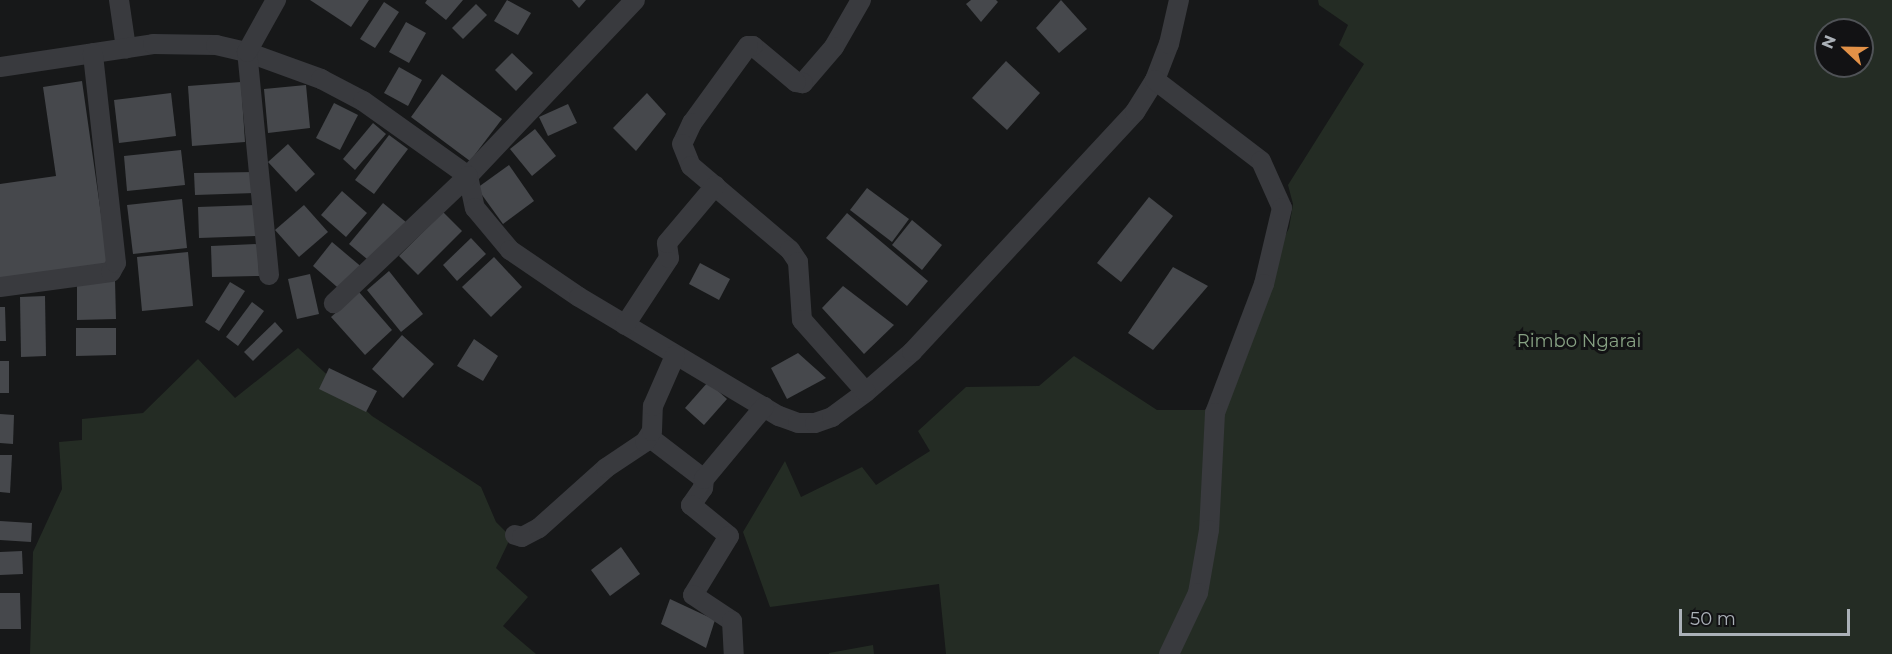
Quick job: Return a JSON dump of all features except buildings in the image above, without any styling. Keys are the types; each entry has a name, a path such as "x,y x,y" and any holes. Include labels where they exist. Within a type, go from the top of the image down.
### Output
{"street":[{"path":"119,0 126,48"},
{"path":"268,275 247,52 276,0"},
{"path":"334,303 468,176 635,0"},
{"path":"861,0 834,47 803,83 796,82 753,46 746,49 692,123 682,144 691,166 790,250 798,262 802,320 867,392"},
{"path":"0,67 126,48 184,43 247,52 321,79 363,101 468,176 475,208 510,250 675,356 764,407 798,423 815,423 832,417 867,392 954,311 1135,112 1155,80 1169,44 1179,0"},
{"path":"0,287 111,272 116,263 93,53"},
{"path":"1155,80 1260,161 1282,208 1264,284 1215,413 1209,530 1198,593 1169,654"},
{"path":"625,325 669,258 667,243 715,186"},
{"path":"515,535 522,537 539,528 606,468 649,437 653,406 675,356"},
{"path":"734,654 732,621 723,611 693,595 729,536 691,505 704,488 704,479 764,407"},
{"path":"649,437 704,479"}],"green space":[{"name":"Rimbo Ngarai","path":"1318,0 1892,0 1892,654 946,654 939,584 770,607 743,532 785,461 801,497 862,467 876,485 930,451 918,431 966,387 1039,386 1074,356 1157,410 1210,410 1246,316 1289,228 1293,204 1288,185 1364,64 1339,45 1348,25 1319,5"},
{"path":"298,348 372,416 481,487 496,522 511,537 496,568 528,597 503,626 536,654 30,654 33,552 62,489 59,442 82,440 82,419 143,413 198,359 235,398"},
{"path":"873,645 874,654 829,654 829,653"}]}
